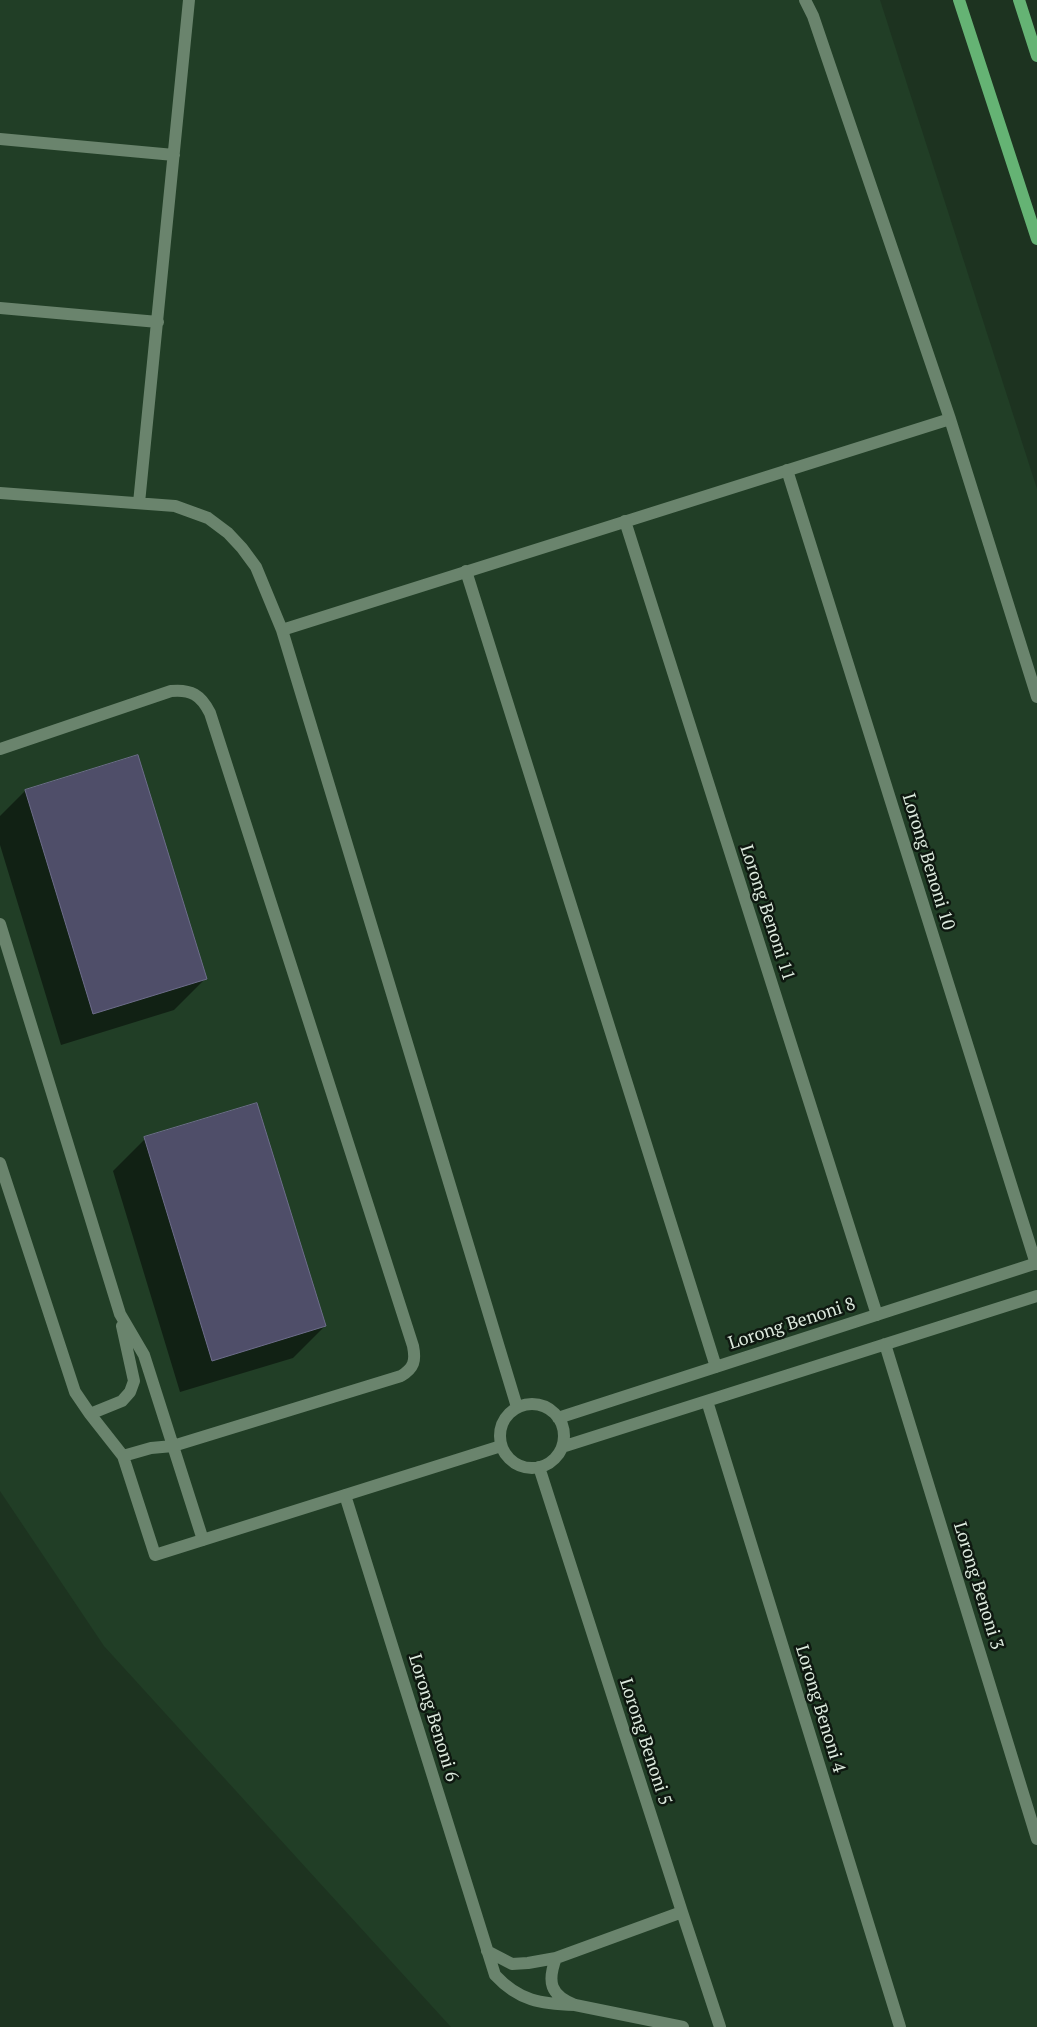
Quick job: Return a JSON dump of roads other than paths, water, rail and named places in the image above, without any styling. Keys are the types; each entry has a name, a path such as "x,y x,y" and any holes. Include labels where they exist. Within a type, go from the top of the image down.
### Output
{"main road":[{"path":"959,0 1037,239"},
{"path":"1019,0 1037,56"}],"street":[{"path":"139,503 190,0"},
{"path":"805,0 816,25 950,419 1037,697"},
{"path":"0,139 174,155"},
{"path":"0,308 158,322"},
{"path":"282,630 950,419"},
{"name":"Lorong Benoni 10","path":"787,470 1036,1264"},
{"path":"0,493 175,506 208,518 228,532 256,568 282,630 518,1407"},
{"name":"Lorong Benoni 11","path":"625,521 876,1315"},
{"path":"466,571 716,1367"},
{"path":"0,748 171,691 183,690 196,694 205,703 213,722 413,1346 414,1363 409,1371 401,1376 174,1446 151,1448 123,1456"},
{"path":"0,924 120,1314 134,1381 130,1392 122,1400 90,1414"},
{"path":"0,1163 74,1392 123,1456 155,1555 501,1446"},
{"name":"Lorong Benoni 8","path":"558,1418 1036,1264"},
{"path":"562,1447 1037,1296"},
{"path":"120,1314 144,1355 204,1540"},
{"name":"Lorong Benoni 3","path":"885,1344 1037,1839"},
{"name":"Lorong Benoni 4","path":"707,1400 900,2027"},
{"path":"526,1405 544,1406 558,1418 563,1427 562,1447 557,1456 549,1463 530,1468 512,1461 501,1446 501,1428 504,1420 518,1407 526,1405"},
{"name":"Lorong Benoni 5","path":"539,1467 720,2027"},
{"name":"Lorong Benoni 6","path":"345,1496 487,1952 496,1975 507,1988 521,1996 545,2004 574,2005"},
{"path":"487,1952 512,1964 556,1958 682,1912"},
{"path":"556,1958 551,1979 553,1990 561,1999 574,2005 683,2027"}]}
